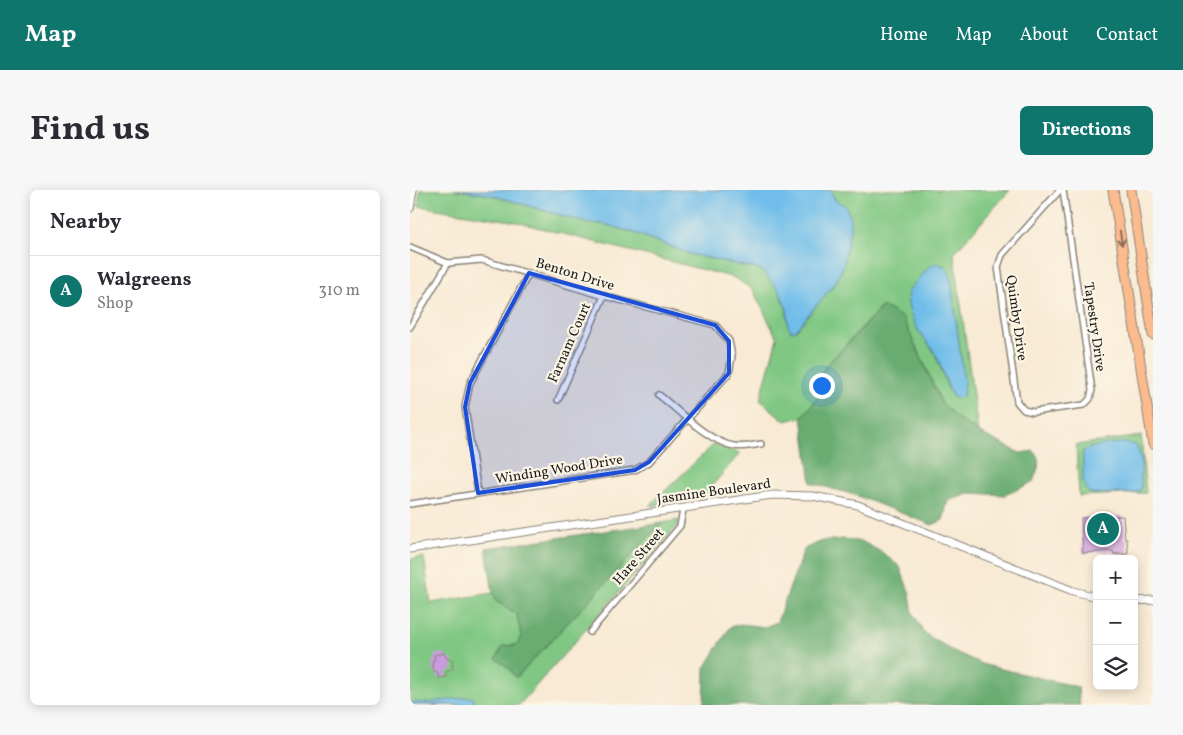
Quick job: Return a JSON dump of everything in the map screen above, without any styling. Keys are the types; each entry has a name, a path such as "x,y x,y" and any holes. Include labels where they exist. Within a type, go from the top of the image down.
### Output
{"main road":[{"path":"1113,190 1153,444"},
{"path":"1131,190 1153,335"}],"street":[{"path":"410,208 413,190"},
{"name":"Tapestry Drive","path":"1024,410 1033,412 1084,405 1090,399 1092,390 1061,190"},
{"name":"Quimby Drive","path":"1024,410 1017,402 998,268 1002,255 1061,190"},
{"name":"Benton Drive","path":"410,247 448,263 482,260 604,296 715,325 729,341"},
{"path":"410,327 448,263"},
{"path":"478,494 466,407 470,383 529,273"},
{"name":"Farnam Court","path":"558,400 604,296"},
{"name":"Winding Wood Drive","path":"410,504 635,470 649,462 729,373 732,356 729,341"},
{"path":"659,395 708,435 734,446 761,444"},
{"name":"Jasmine Boulevard","path":"410,549 683,510 772,495 813,496 858,505 1073,591 1093,596"},
{"name":"Hare Street","path":"590,632 680,526 683,510"},
{"path":"1138,601 1153,600"}],"highlighted area":[{"path":"529,273 715,325 729,341 729,373 649,462 635,470 478,493 465,407 470,383"}],"green space":[{"path":"420,190 458,190 492,195 586,223 604,224 635,233 690,254 762,270 779,290 787,310 788,325 796,330 836,282 843,267 845,205 836,201 830,190 1010,190 954,253 978,432 957,418 941,402 918,349 885,307 881,307 825,367 819,377 819,396 802,417 785,421 760,400 777,338 753,290 735,278 517,222 418,206","holes":["950,274 964,381 948,389 936,355 917,328"]},
{"path":"882,307 903,318 941,402 957,418 978,432 1020,453 1034,451 1039,462 1033,482 1005,495 972,493 948,501 943,520 932,525 855,495 811,483 802,417 819,396 819,377 825,367"},
{"path":"1141,436 1146,493 1079,496 1076,445"},
{"path":"714,444 740,453 701,499 649,506"},
{"path":"679,520 679,524 519,705 410,705 410,559 424,557 431,603 493,593 497,602 517,614 521,636 517,645 503,646 509,668 516,678 662,523"},
{"path":"662,523 516,678 509,668 496,659 503,646 517,645 521,636 517,614 497,602 493,593 486,548"},
{"path":"844,539 863,542 883,553 900,567 910,594 913,613 924,633 955,652 985,665 1078,687 1080,705 704,705 705,668 730,627 741,624 765,627 777,622 804,549 822,541"}],"water":[{"path":"458,190 830,190 836,201 845,205 850,216 850,230 843,267 836,282 800,325 791,331 788,325 787,310 779,290 762,270 690,254 635,233 604,224 586,223 492,195"},
{"path":"936,263 946,267 950,274 964,381 963,396 958,398 953,397 937,357 917,328 907,298 909,290 930,266"},
{"path":"1128,443 1136,445 1141,458 1140,491 1133,493 1093,494 1088,492 1083,480 1083,451 1105,444"},
{"path":"470,697 474,701 470,705 410,705 415,702 426,703"}],"building":[{"path":"1123,516 1128,554 1114,554 1113,551 1083,553 1081,518"},
{"path":"444,653 447,659 452,659 453,669 446,672 446,677 438,678 438,673 434,672 432,662 435,660 434,655"}],"place":[{"name":"Walgreens","path":"1103,529"}]}
